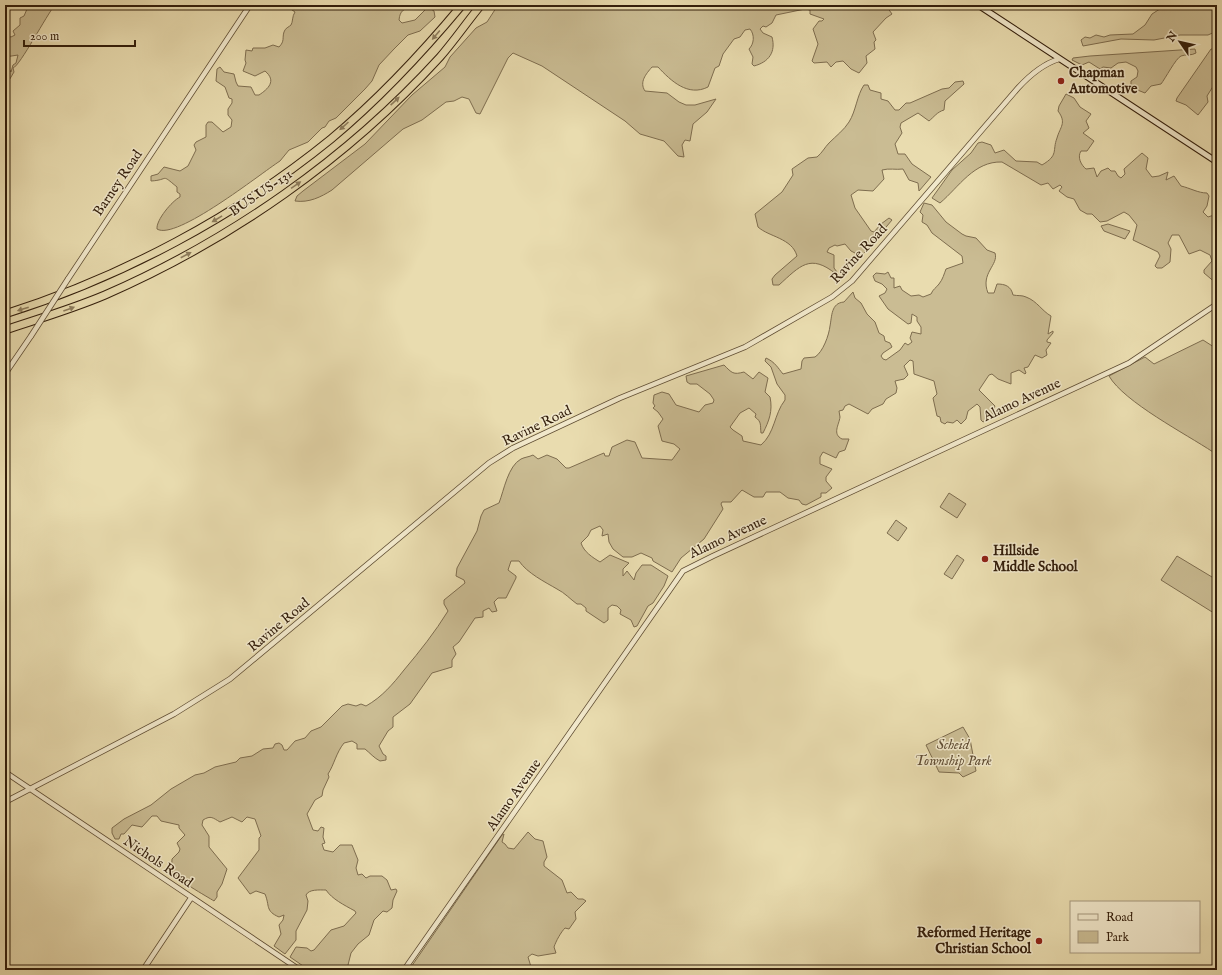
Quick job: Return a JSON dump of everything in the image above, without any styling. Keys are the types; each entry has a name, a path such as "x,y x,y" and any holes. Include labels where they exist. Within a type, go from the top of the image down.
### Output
{"highway":[{"name":"BUS US-131","path":"5,314 31,306 95,280 187,237 254,195 331,138 352,120 426,47 462,5"},
{"name":"BUS US-131","path":"5,330 93,300 144,277 194,250 268,205 305,179 376,120 440,56 481,5"}],"main road":[{"path":"978,5 1217,162"}],"street":[{"name":"Barney Road","path":"5,374 250,5"},
{"name":"Ravine Road","path":"5,802 174,714 230,679 489,463 513,448 620,398 745,347 838,293 854,279 1018,88 1051,61 1059,59"},
{"name":"Alamo Avenue","path":"404,970 683,572 707,559 1129,363 1217,304"},
{"name":"Nichols Road","path":"5,772 300,970"},
{"path":"143,970 191,898"}],"green space":[{"path":"31,5 55,5 21,59 13,68 14,72 8,82 5,79 5,70 8,67 11,72 18,55 5,57 5,40 8,36 11,37 15,35 13,31 20,25 20,18 24,16 27,9"},
{"path":"285,5 411,5 400,14 399,20 402,23 415,20 428,7 434,11 435,17 420,31 408,35 379,65 372,81 365,89 336,118 329,121 325,127 322,128 308,142 289,150 280,161 199,216 167,230 157,229 157,225 162,216 180,197 180,194 177,192 177,187 165,178 151,181 151,176 158,174 164,167 180,171 188,166 196,150 194,145 196,142 206,137 206,125 208,122 212,122 223,132 231,127 232,120 228,115 228,109 232,103 232,99 229,98 225,87 216,81 217,69 220,67 224,72 234,74 238,86 251,87 255,95 259,95 268,87 271,81 269,75 265,71 255,76 243,71 246,63 246,50 252,51 253,48 265,48 273,45 279,47 281,45 283,41 283,34 291,25 295,12"},
{"path":"498,5 877,5 882,8 887,7 892,14 886,18 873,32 876,40 874,42 875,49 866,56 867,63 859,73 851,69 843,61 836,62 831,67 827,62 814,63 812,61 818,44 813,29 819,21 824,19 810,14 810,10 805,9 776,15 772,23 766,27 763,26 760,29 763,33 772,37 773,47 770,56 764,62 754,66 752,64 753,57 749,49 753,42 753,34 750,29 745,30 740,37 734,39 723,54 719,66 715,68 708,87 701,90 687,89 680,86 658,67 652,67 643,81 643,88 645,91 667,93 679,102 686,105 695,105 716,99 707,112 693,124 690,141 685,140 682,145 684,157 678,156 664,141 640,134 625,121 542,66 513,53 508,58 480,114 476,113 469,99 462,97 454,101 446,102 422,120 403,129 332,190 315,199 295,201 297,196 303,191 365,144 412,95 445,67 450,57 476,28 487,22"},
{"path":"1166,5 1217,5 1217,31 1208,35 1180,35 1154,40 1121,39 1083,46 1081,40 1085,37 1090,38 1096,35 1104,37 1110,35 1133,34 1145,25 1152,14"},
{"path":"1195,49 1196,53 1181,56 1161,84 1151,86 1145,93 1135,89 1131,84 1131,81 1137,77 1138,71 1136,67 1126,62 1118,63 1111,68 1103,67 1100,69 1089,62 1082,65 1072,60 1073,58 1090,56"},
{"path":"1211,49 1217,49 1217,80 1207,96 1208,102 1198,115 1186,105 1176,101"},
{"path":"963,81 964,84 945,101 944,110 937,113 929,121 918,113 901,123 900,127 902,133 895,144 898,154 905,154 912,164 931,177 919,191 918,183 909,180 903,169 887,169 882,170 884,179 873,191 858,190 851,195 855,208 871,231 874,232 889,218 892,220 866,251 861,256 851,251 845,244 835,245 829,248 827,252 834,255 834,268 837,272 836,274 819,264 806,264 793,272 779,285 773,285 772,279 775,275 797,256 790,245 758,227 755,214 782,192 793,175 792,169 808,158 817,157 845,128 851,118 864,85 868,85 870,90 881,93 881,99 888,101 895,110 899,110 906,103 910,103 942,89 949,88 955,82"},
{"path":"1066,94 1074,98 1080,107 1091,114 1086,121 1089,128 1083,133 1094,141 1087,151 1081,151 1080,158 1081,163 1086,169 1094,168 1097,177 1101,171 1108,168 1111,171 1115,171 1121,178 1125,174 1124,169 1142,153 1148,158 1146,169 1152,177 1168,172 1166,180 1174,176 1181,186 1207,193 1209,196 1207,206 1203,212 1208,217 1217,214 1217,265 1215,269 1217,284 1204,273 1204,270 1212,261 1210,255 1200,250 1189,254 1179,235 1172,235 1168,243 1171,249 1170,262 1162,268 1157,268 1155,266 1160,256 1158,252 1133,240 1137,225 1129,215 1124,212 1107,221 1100,222 1092,214 1087,214 1080,210 1074,199 1067,197 1059,191 1062,187 1060,185 1053,189 1048,183 1041,185 1002,162 992,163 975,170 940,203 932,198 952,170 971,153 978,143 982,142 991,145 995,153 1004,150 1016,161 1037,162 1042,165 1047,162 1054,153 1058,134 1062,125 1061,115 1058,111 1059,106"},
{"path":"924,203 932,205 946,222 962,234 976,238 987,250 995,253 996,257 986,280 988,293 994,293 997,284 1003,284 1011,289 1013,295 1023,296 1030,299 1051,316 1048,334 1053,331 1053,333 1047,340 1047,342 1051,343 1046,350 1047,355 1042,358 1035,355 1028,367 1024,368 1025,374 1019,370 1011,373 1011,384 998,379 992,374 989,375 979,390 995,406 992,412 993,414 997,414 983,422 981,420 980,407 977,404 968,411 966,419 961,424 957,420 953,423 947,422 945,424 941,422 940,417 937,416 933,398 937,394 934,381 914,374 913,361 910,360 904,366 908,375 904,379 895,381 897,388 896,393 886,399 883,404 872,409 868,414 849,404 845,406 843,410 839,411 840,417 837,435 842,439 849,439 845,450 839,452 836,458 823,452 820,457 820,464 832,469 826,477 826,481 832,488 826,493 821,493 821,497 806,505 802,504 799,500 788,498 780,492 766,492 763,497 754,497 742,490 731,502 722,502 721,504 723,509 704,539 681,558 672,572 653,561 652,558 641,553 632,557 623,557 613,549 609,542 608,534 602,536 603,530 600,526 591,530 588,536 581,543 586,552 600,562 610,555 629,563 623,569 623,576 627,571 634,580 636,573 642,565 651,565 668,576 664,586 653,603 648,606 637,626 634,627 631,620 620,614 621,610 617,606 612,605 608,608 608,620 604,623 586,611 586,608 581,604 577,604 563,592 531,573 519,561 511,561 508,570 516,576 516,578 506,598 498,598 494,602 497,611 492,612 489,608 483,611 483,617 475,618 459,642 453,647 456,654 452,660 452,667 432,673 410,704 393,717 393,727 388,731 379,746 383,754 386,756 386,760 380,761 365,749 357,749 357,744 352,741 344,743 328,774 329,777 322,796 315,800 307,814 313,830 318,831 321,827 324,828 323,837 325,843 322,844 324,850 333,852 340,845 352,845 358,860 356,868 358,875 362,874 366,878 370,876 382,876 387,880 391,890 396,889 397,891 393,900 392,908 387,912 383,911 374,920 369,935 358,944 351,953 347,969 309,970 290,957 296,947 307,948 311,951 314,950 331,930 344,926 356,913 335,899 326,890 317,890 307,893 307,910 296,931 296,940 285,954 274,946 281,934 279,925 283,920 284,915 279,917 272,913 265,894 256,891 250,894 238,878 259,850 259,838 261,836 255,819 247,817 242,822 232,817 220,822 210,817 203,820 202,825 209,836 209,847 227,869 222,884 217,892 217,897 214,901 184,883 172,871 172,859 180,849 177,843 185,835 179,828 179,825 161,821 157,816 152,816 142,827 132,825 124,834 121,834 119,839 115,839 112,833 112,828 124,819 151,805 171,789 195,775 204,773 215,767 236,762 240,758 252,756 263,749 273,748 275,744 279,743 282,745 284,750 287,750 295,741 305,738 311,731 321,727 342,706 348,704 356,706 361,704 366,706 387,690 416,656 443,619 448,611 444,604 444,600 465,583 464,580 456,576 457,568 477,531 484,510 499,503 513,467 521,459 533,455 538,459 547,455 557,459 566,468 569,468 604,453 605,456 609,456 612,447 627,440 635,442 642,458 672,460 680,449 674,444 662,441 658,426 663,419 653,408 655,406 653,403 654,395 662,392 669,394 676,405 699,412 705,405 713,403 714,400 710,394 697,384 690,384 687,382 686,376 724,365 733,373 744,372 753,379 759,372 768,378 765,392 770,397 771,411 763,433 761,433 760,422 755,417 756,414 749,408 740,413 730,427 742,436 743,441 761,445 769,435 781,405 785,400 785,395 777,384 771,367 765,361 766,358 774,363 783,374 801,369 804,358 815,357 823,347 828,334 834,307 844,302 853,292 855,298 861,303 867,314 875,322 879,333 884,336 885,341 890,343 892,347 883,353 881,356 883,359 886,360 900,350 905,343 908,345 912,342 910,338 912,332 921,334 921,327 917,321 917,317 912,314 911,323 908,324 888,309 879,296 885,293 887,289 882,284 875,281 873,276 876,273 885,274 888,272 891,278 894,278 894,288 900,286 902,290 911,296 919,295 923,297 931,294 942,280 946,269 963,263 962,256 932,233 927,225 922,222 923,215 920,212"},
{"path":"1108,224 1130,231 1125,239 1104,231 1101,226"},
{"path":"1203,340 1217,349 1217,446 1213,452 1141,407 1117,386 1109,376 1145,357 1154,364"},
{"path":"949,493 966,504 957,518 940,507"},
{"path":"896,520 907,528 898,541 887,533"},
{"path":"957,555 964,560 952,579 944,574"},
{"path":"1177,556 1217,580 1217,615 1161,580"},
{"name":"Scheid Township Park","path":"963,727 970,739 976,771 963,777 959,773 939,772 926,745"},
{"path":"528,832 535,839 543,841 547,857 544,862 544,866 562,880 567,893 571,892 578,899 583,899 586,901 575,912 576,919 569,929 565,928 559,937 554,947 556,953 538,956 532,954 528,957 532,970 409,970 502,835 504,834 502,842 508,848 514,849"}],"place":[{"name":"Chapman Automotive","path":"1061,81"},
{"name":"Hillside Middle School","path":"985,559"},
{"name":"Reformed Heritage Christian School","path":"1039,941"}]}
